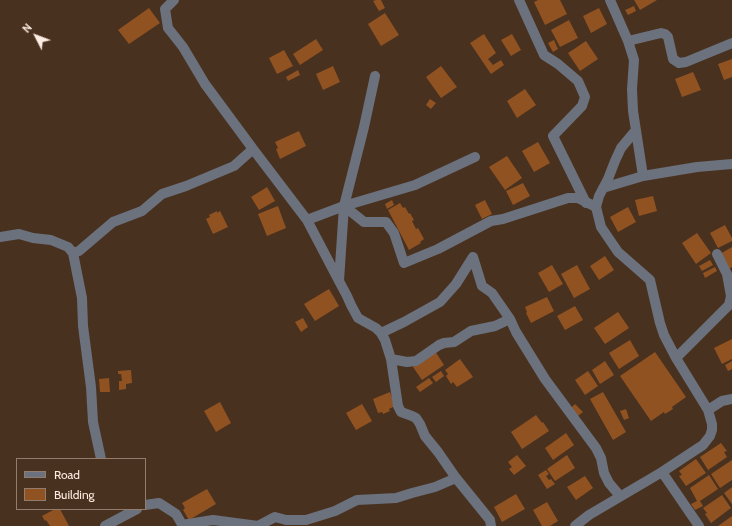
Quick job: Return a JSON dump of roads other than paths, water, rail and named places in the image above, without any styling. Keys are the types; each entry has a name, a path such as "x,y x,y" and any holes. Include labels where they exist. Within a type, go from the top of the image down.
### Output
{"street":[{"path":"174,0 165,9 168,28 183,47 205,84 307,220 358,318 376,328 386,340 391,359 398,406 401,412 416,418 425,436 490,520 491,526"},
{"path":"519,0 544,55 558,64 578,81 585,97 582,106 553,136 586,203"},
{"path":"610,0 628,41 634,60 632,89 633,111 643,176"},
{"path":"628,41 661,33 665,34 668,37 673,59 679,63 686,62 732,43"},
{"path":"339,281 344,206 375,76"},
{"path":"575,526 589,514 662,472 703,445 710,436 712,430 708,410 676,358 664,334 650,280 618,252 601,227 596,207 599,196 608,180 621,148 636,130"},
{"path":"73,253 80,251 113,222 142,210 162,194 186,186 234,166 253,150"},
{"path":"307,220 344,206 415,184 475,157"},
{"path":"603,188 643,176 697,167 732,164"},
{"path":"344,206 364,222 386,222 394,233 404,263 438,249 491,221 503,219 568,198 578,198 596,207"},
{"path":"0,236 19,234 33,238 51,240 68,247 73,253 82,298 83,326 91,387 93,422 101,458"},
{"path":"676,358 730,305 731,296 727,274 717,254"},
{"path":"381,333 440,302 456,284 474,257 482,286 492,294 510,319 516,332 545,379 596,448 601,458 604,473 609,483 620,496"},
{"path":"391,359 407,362 416,361 439,345 454,342 471,331 495,326 510,319"},
{"path":"708,410 722,401 732,399"},
{"path":"662,472 699,526"},
{"path":"146,505 159,503 176,514 183,526 213,520 258,526 275,517 286,520 306,520 335,511 357,500 396,498 435,487 456,478"},
{"path":"105,526 120,513 133,510"}]}
